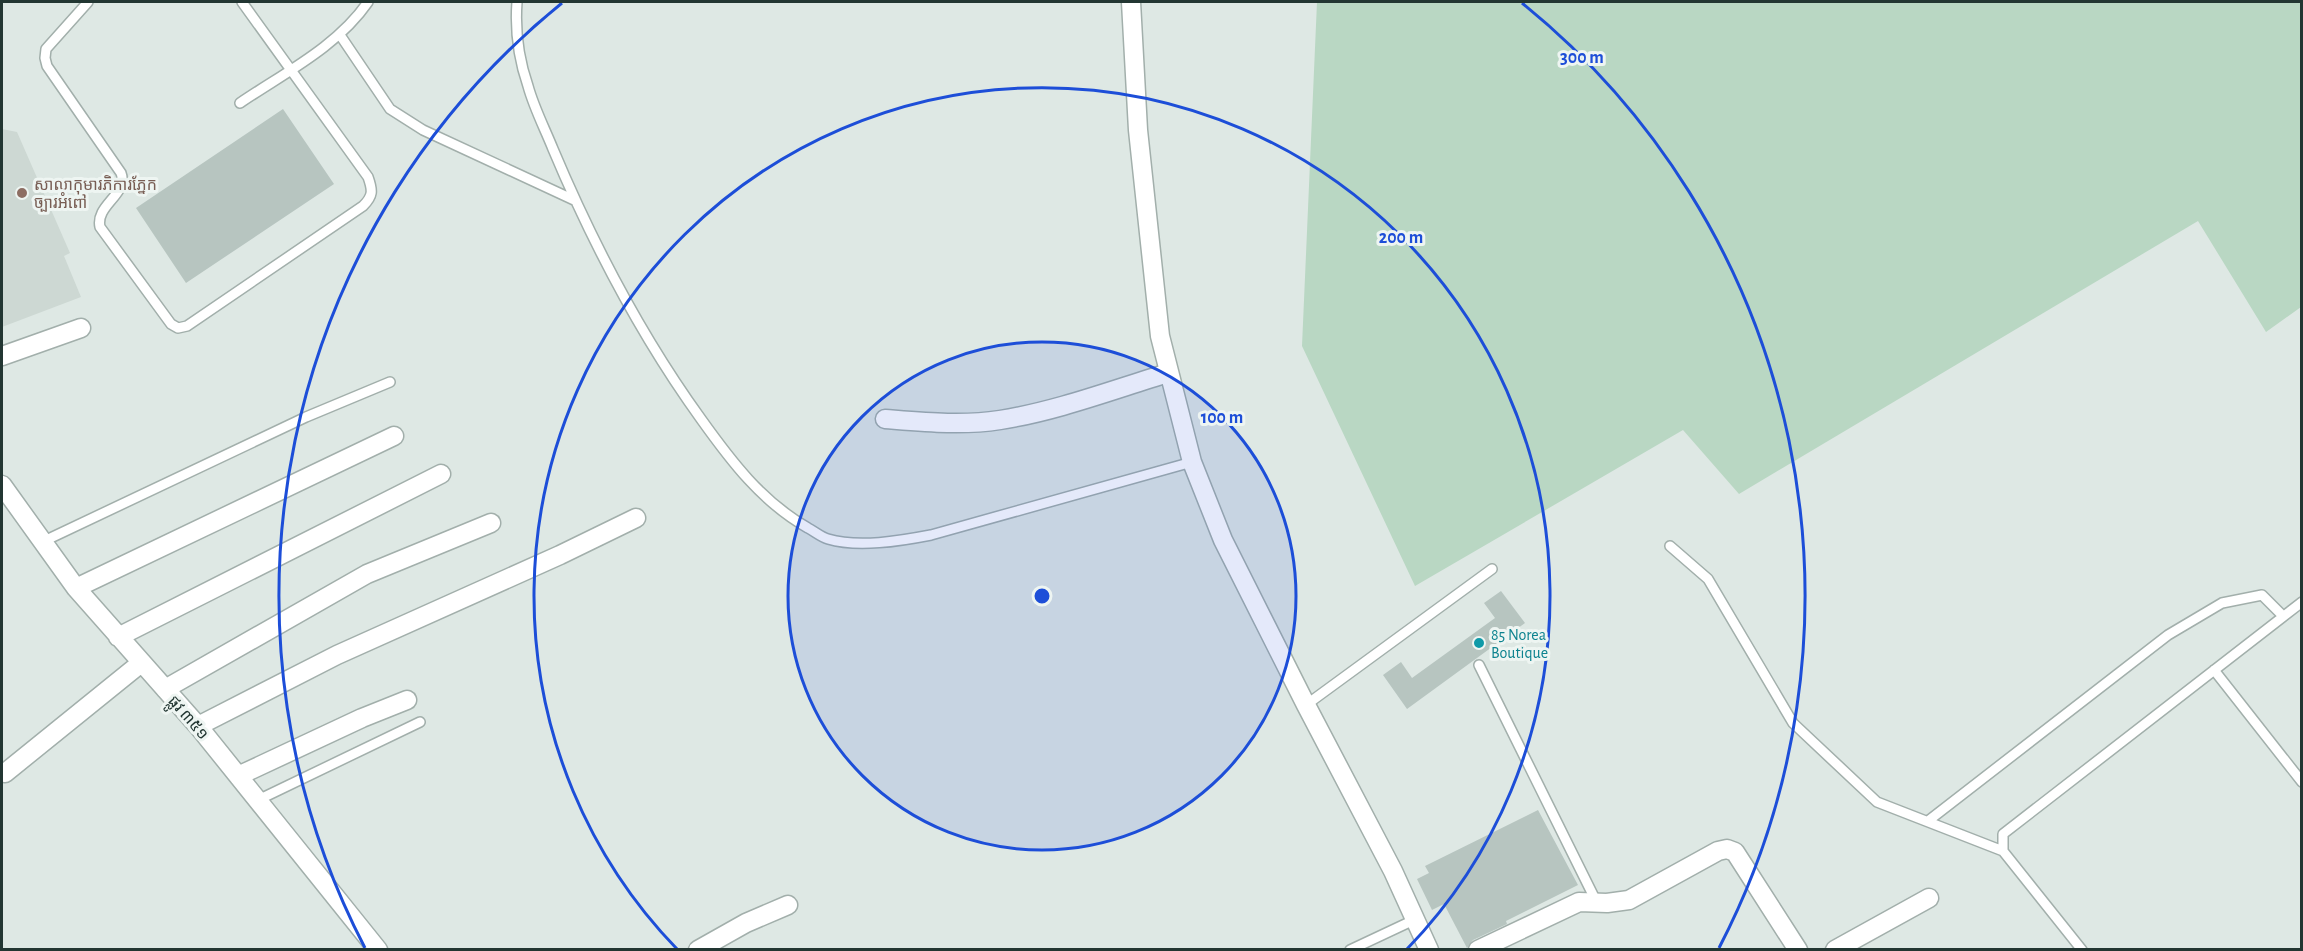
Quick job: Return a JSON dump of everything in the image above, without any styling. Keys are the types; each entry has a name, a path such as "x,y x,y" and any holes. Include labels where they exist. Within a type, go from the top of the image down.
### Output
{"street":[{"path":"1131,2 1138,130 1160,336 1192,462 1223,540 1306,705 1394,870 1430,950"},
{"path":"2,356 81,328"},
{"path":"885,419 934,424 998,421 1059,407 1168,373"},
{"path":"76,588 394,436"},
{"path":"118,637 441,474"},
{"name":"ផ្លូវ ៣៥១","path":"2,485 76,588 198,726 378,950"},
{"path":"198,726 337,655 560,555 636,518"},
{"path":"165,689 367,574 491,523"},
{"path":"5,773 141,663"},
{"path":"238,776 362,718 407,700"},
{"path":"1478,950 1579,902 1607,903 1629,900 1718,851 1727,849 1735,852 1798,950"},
{"path":"1835,950 1929,898"},
{"path":"698,950 746,923 788,905"}],"lane":[{"path":"88,2 46,49 47,66 124,180 98,219 100,227 171,324 178,328 188,326 363,206 371,198 373,190 368,177 242,2"},
{"path":"240,103 340,35 368,2"},
{"path":"517,2 518,45 527,86 574,200 640,327 681,392 744,476 788,516 827,539 859,543 897,541 931,535 1192,462"},
{"path":"340,35 390,109 423,130 574,200"},
{"path":"42,542 306,417 390,382"},
{"path":"1670,546 1708,579 1793,723 1877,802 2003,851 2082,950"},
{"path":"1306,705 1492,570"},
{"path":"1928,821 2168,635 2222,603 2262,595 2283,616"},
{"path":"2003,851 2002,834 2301,602"},
{"path":"1479,665 1596,901"},
{"path":"2214,670 2301,782"},
{"path":"258,800 420,722"},
{"path":"1350,950 1416,919"}],"shaded area":[{"name":"សាលាកុមារភិការភ្នែក ច្បារអំពៅ","path":"2,129 17,132 70,253 64,256 81,297 2,327"}],"green space":[{"path":"1317,2 2301,2 2301,307 2266,332 2198,221 1739,494 1683,430 1415,586 1302,346"}],"building":[{"path":"283,109 334,184 186,283 136,208"},
{"name":"85 Norea Boutique","path":"1501,591 1525,623 1407,709 1383,675 1401,662 1412,678 1495,618 1484,603"},
{"path":"1538,810 1578,885 1506,921 1507,924 1473,940 1467,948 1444,904 1432,910 1417,879 1429,873 1425,866"}],"place":[{"name":"សាលាកុមារភិការភ្នែក ច្បារអំពៅ","path":"22,193"},
{"name":"85 Norea Boutique","path":"1479,643"}]}
